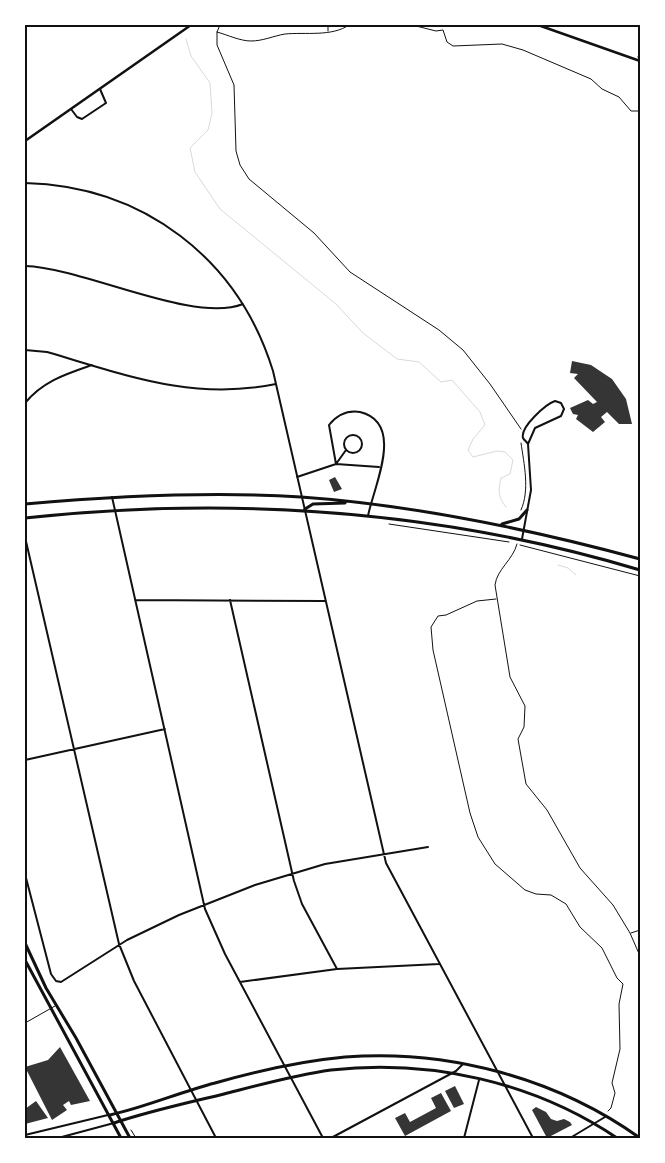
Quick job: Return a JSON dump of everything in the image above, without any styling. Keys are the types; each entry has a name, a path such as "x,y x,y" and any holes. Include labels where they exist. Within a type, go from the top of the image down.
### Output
{"main road":[{"path":"25,504 112,497 212,495 302,497 352,502 500,524 640,559"},
{"path":"305,510 312,504 352,502"},
{"path":"25,518 114,509 178,507 305,510 421,522 522,540 640,570"},
{"path":"500,524 519,519 527,510"},
{"path":"25,943 56,1006 76,1038 130,1138"},
{"path":"25,960 121,1138"},
{"path":"110,1115 192,1090 285,1067 323,1060 407,1056 464,1064 498,1072 549,1088 596,1111 640,1138"},
{"path":"114,1123 196,1100 330,1070 411,1069 452,1073 480,1079 552,1101 617,1138"}],"street":[{"path":"25,141 191,25"},
{"path":"538,25 638,61"},
{"path":"71,110 77,117 82,119 94,112 106,103 106,98 100,89"},
{"path":"25,183 82,189 118,200 152,216 180,235 204,255 243,304 265,346 276,384 383,853 533,1138"},
{"path":"25,266 67,272 183,304 218,308 243,304"},
{"path":"25,350 46,352 182,388 230,390 276,384"},
{"path":"25,403 38,389 58,376 92,365"},
{"path":"522,540 531,490 528,444 535,428 561,416 564,409 561,403 555,400 548,403 529,423 523,431 523,437 528,444"},
{"path":"336,464 329,425 336,416 346,412 360,412 371,417 380,425 385,437 385,447 381,474 368,516"},
{"path":"529,423 535,428"},
{"path":"351,435 360,438 362,443 360,451 354,453 347,450 344,444 346,439 351,435"},
{"path":"336,464 347,450"},
{"path":"297,477 336,464 381,467"},
{"path":"112,497 204,904 217,939 323,1138"},
{"path":"25,537 119,944 134,981 216,1138"},
{"path":"135,600 325,601"},
{"path":"230,600 292,873 302,904 337,969"},
{"path":"25,760 164,728"},
{"path":"25,874 51,974 56,981 61,982 119,944 204,904 292,873 383,853 428,847"},
{"path":"240,982 337,969 440,964"},
{"path":"331,1138 452,1073 464,1064"},
{"path":"464,1138 480,1079"},
{"path":"25,1134 110,1115"},
{"path":"570,1138 605,1117"},
{"path":"58,1138 114,1123"}],"lane":[{"path":"25,1023 56,1006"}],"path":[{"path":"220,25 217,32 217,45 234,85 236,151 240,164 249,179 314,233 350,272 438,330 463,350 520,424 521,435"},
{"path":"328,25 328,32"},
{"path":"217,32 250,41 266,40 285,34 300,35 342,30 349,25"},
{"path":"412,25 436,31 443,30 447,42 453,46 502,44 523,50 592,79 602,89 620,97 631,111 640,111"},
{"path":"638,61 640,52"},
{"path":"517,514 522,508 525,493 526,474 521,442"},
{"path":"384,523 516,544 640,576"},
{"path":"516,544 512,558 496,580 496,599 510,677 525,706 524,727 518,739 526,784 547,810 580,868 607,897 630,934 640,956"},
{"path":"496,599 477,601 436,617 431,627 433,650 470,812 478,837 495,864 525,890 536,894 551,895 566,904 580,927 602,948 617,978 623,984 619,1004 620,1049 612,1083 616,1093 608,1112 596,1111"},
{"path":"630,934 640,930"}],"building":[{"path":"572,361 591,365 612,379 626,399 632,424 619,424 607,412 601,417 605,422 593,432 576,419 578,415 573,414 570,408 588,400 593,404 597,402 574,378 578,374 570,373"},
{"path":"335,477 342,489 334,492 329,480"},
{"path":"60,1047 90,1101 71,1105 69,1101 63,1105 67,1110 52,1120 25,1067 48,1060"},
{"path":"455,1086 464,1104 454,1108 445,1091"},
{"path":"441,1093 451,1111 405,1136 395,1118 405,1113 410,1122 436,1108 431,1098"},
{"path":"36,1101 48,1118 25,1124 25,1109"},
{"path":"536,1107 546,1112 551,1119 557,1121 564,1119 572,1125 547,1138 532,1110"}],"waterway":[{"path":"186,39 191,56 210,83 212,113 208,130 190,148 195,172 220,209 336,304 363,333 397,359 419,362 441,382 452,380 480,412 485,425 473,439 468,450 473,457 497,451 505,452 513,460 510,474 501,478 499,487 501,500 506,507"},
{"path":"558,565 568,568 576,575"},
{"path":"592,1137 600,1138"}]}
